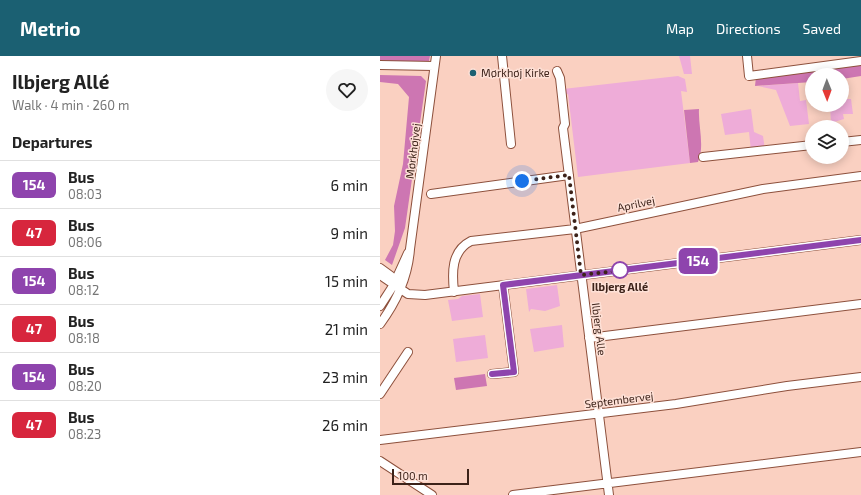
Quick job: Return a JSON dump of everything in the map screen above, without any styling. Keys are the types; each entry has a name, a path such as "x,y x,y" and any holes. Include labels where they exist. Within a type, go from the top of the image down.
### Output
{"street":[{"name":"Mørkhøjvej","path":"380,306 396,286 409,265 436,56"},
{"path":"502,56 511,144"},
{"path":"747,56 749,76 861,61"},
{"path":"380,65 434,66"},
{"name":"Ilbjerg Alle","path":"557,71 561,88 565,124 563,128 609,495"},
{"path":"849,141 861,140"},
{"path":"704,157 805,146"},
{"path":"431,194 569,175"},
{"name":"Aprilvej","path":"454,292 453,265 457,254 466,244 471,241 575,229 763,188 861,176"},
{"path":"380,276 410,294 418,295 454,292 861,240"},
{"path":"380,268 391,276 396,286"},
{"path":"492,374 514,372 503,285"},
{"name":"Mørkhøjvej","path":"380,324 396,286"},
{"path":"589,338 861,304"},
{"path":"380,394 408,352"},
{"name":"Septembervej","path":"380,440 599,414 861,377"},
{"path":"513,495 861,452"},
{"path":"380,461 432,495"}],"shaded area":[{"path":"380,56 430,56 429,61 380,61"},
{"path":"679,56 690,56 692,74 684,74"},
{"path":"861,63 861,76 849,78 849,68 824,68"},
{"path":"805,70 805,82 755,86 756,77"},
{"path":"380,75 421,76 426,81 405,228 392,265 385,260 393,245 395,231 394,206 403,164 409,97 398,84 380,82"},
{"path":"678,76 685,79 687,92 681,91 690,163 578,177 568,94 564,95 563,89"},
{"path":"798,83 800,101 805,100 805,112 808,112 808,120 805,120 805,124 790,126 776,90 758,86"},
{"path":"849,99 851,99 853,114 843,114 844,119 831,120 830,112 849,112"},
{"path":"699,109 701,143 700,156 698,162 690,163 684,110"},
{"path":"751,109 754,132 763,136 765,150 751,151 749,132 725,135 721,114"},
{"path":"557,285 560,306 545,311 531,309 529,312 526,289"},
{"path":"480,294 483,317 452,321 448,300 458,299 462,296"},
{"path":"562,325 564,347 534,352 530,329"},
{"path":"485,335 488,358 456,362 453,339"},
{"path":"485,374 487,386 456,390 454,378"}],"bus line":[{"name":"154","path":"492,374 514,372 503,285 861,240"}],"place":[{"name":"Mørkhøj Kirke","path":"473,73"},
{"name":"Ilbjerg Allé","path":"620,270"}],"route":[{"path":"522,181 569,175 581,275 626,270 620,270"}]}
